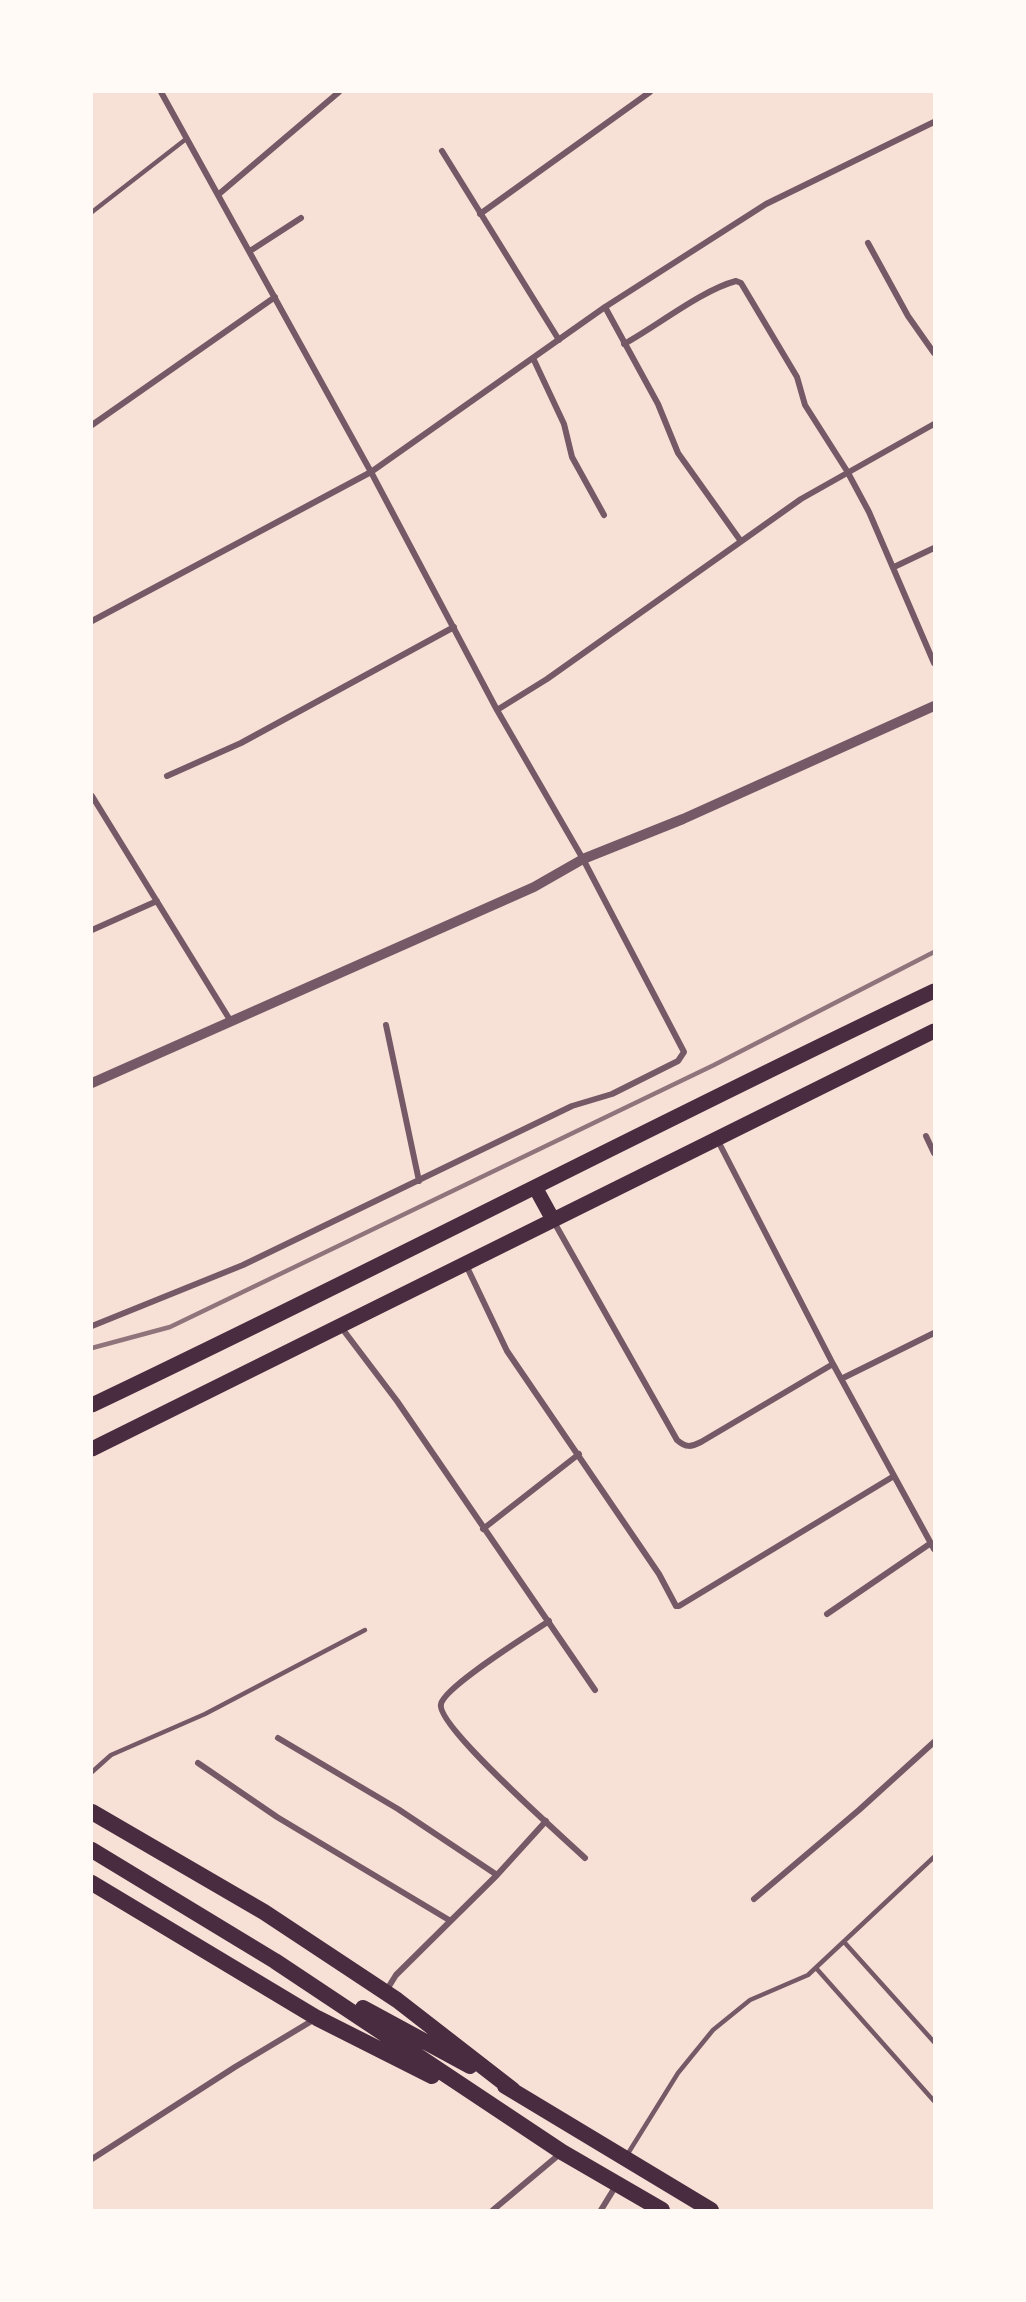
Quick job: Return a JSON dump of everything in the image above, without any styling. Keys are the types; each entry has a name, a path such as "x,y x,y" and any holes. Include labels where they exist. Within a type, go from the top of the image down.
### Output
{"highway":[{"path":"92,1812 264,1911 385,1992 513,2090"},
{"path":"97,1853 275,1961 484,2102 562,2152 662,2211"},
{"path":"92,1884 317,2018 484,2102"},
{"path":"275,1961 513,2090 711,2211"},
{"path":"617,2184 625,2159"}],"main road":[{"path":"92,1405 364,1274 535,1187 934,991"},
{"path":"92,1449 341,1328 552,1218 934,1031"},
{"path":"535,1187 552,1218"}],"street":[{"path":"92,1326 211,1279 572,1106 612,1094 678,1061 684,1052 679,1038 583,859 497,710 371,472 161,92"},
{"path":"219,194 339,92"},
{"path":"480,214 650,92"},
{"path":"92,621 371,472 605,307 766,204 934,122"},
{"path":"442,151 559,340"},
{"path":"250,251 301,218"},
{"path":"868,243 909,316 934,352"},
{"path":"624,344 710,292 729,283 736,281 741,283 797,377 805,405 847,471 894,567 934,663"},
{"path":"92,425 275,297"},
{"path":"605,307 658,404 678,453 740,540"},
{"path":"533,358 564,424 572,457 604,516"},
{"path":"497,710 547,679 740,540 847,471 934,424"},
{"path":"894,567 934,548"},
{"path":"167,776 241,743 454,627"},
{"path":"92,1083 534,887 583,859 683,819 934,706"},
{"path":"92,796 230,1020"},
{"path":"92,930 157,901"},
{"path":"386,1025 419,1181"},
{"path":"926,1136 934,1153"},
{"path":"717,1139 833,1364 933,1546 827,1614"},
{"path":"552,1218 677,1440 682,1445 692,1447 833,1364"},
{"path":"465,1263 507,1351 659,1574 676,1606 894,1476"},
{"path":"341,1328 397,1401 595,1690"},
{"path":"841,1379 934,1334"},
{"path":"483,1529 579,1454"},
{"path":"549,1622 475,1671 444,1697 440,1710 444,1719 479,1758 585,1858"},
{"path":"278,1738 398,1809 497,1875"},
{"path":"754,1899 859,1810 934,1742"},
{"path":"198,1763 277,1817 449,1920"},
{"path":"385,1992 396,1975 497,1875 546,1821"},
{"path":"92,2158 234,2067 317,2018"},
{"path":"493,2211 562,2152"},
{"path":"601,2211 617,2184"}],"lane":[{"path":"92,212 186,139"},
{"path":"92,1772 111,1755 205,1714 365,1630"},
{"path":"625,2159 678,2073 713,2030 750,2000 808,1976 934,1857"},
{"path":"845,1943 934,2042"},
{"path":"816,1968 934,2101"}],"railway":[{"path":"92,1348 170,1327 714,1065 934,952"}]}
